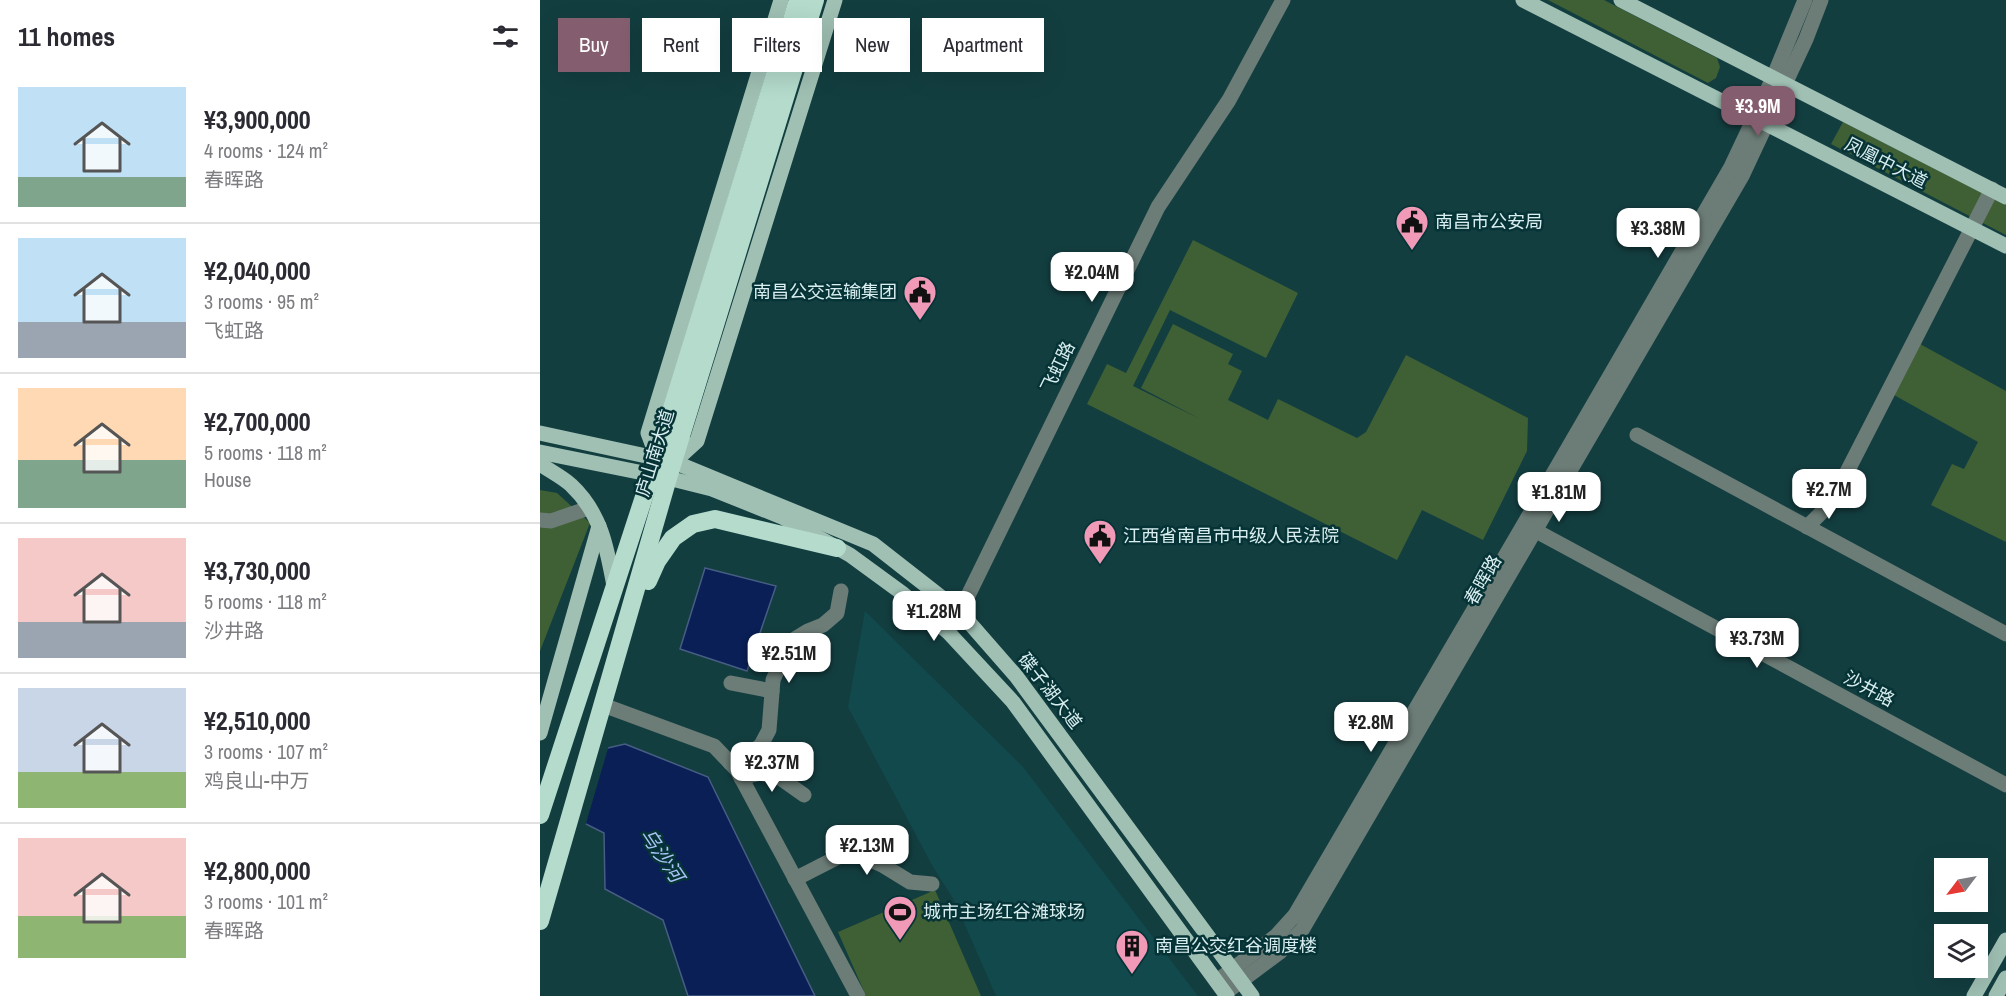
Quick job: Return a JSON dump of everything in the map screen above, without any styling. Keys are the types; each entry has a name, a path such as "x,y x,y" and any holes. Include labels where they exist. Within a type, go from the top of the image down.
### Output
{"highway":[{"name":"庐山南大道","path":"540,921 625,628 662,468 798,0"},
{"name":"庐山南大道","path":"540,815 614,586 662,468 815,0"},
{"path":"625,628 657,561 673,538 693,524 716,519 837,548"}],"main road":[{"path":"781,0 648,434 662,468 698,441 835,0"},
{"name":"凤凰中大道","path":"1523,0 2006,246"},
{"name":"凤凰中大道","path":"1621,0 2006,196"},
{"name":"碟子湖大道","path":"540,433 662,468 873,544 960,612 1016,676 1252,996"},
{"name":"碟子湖大道","path":"540,452 662,468 782,517 837,548 902,593 948,632 1013,702 1223,990"},
{"path":"540,464 571,485 592,512 606,541 614,586"},
{"path":"540,733 598,526"},
{"path":"1974,996 2006,940"},
{"path":"1996,996 2006,978"}],"street":[{"name":"飞虹路","path":"948,632 960,612 1158,207 1229,100 1283,0"},
{"name":"春晖路","path":"1779,81 1805,0"},
{"name":"春晖路","path":"1223,990 1237,975 1280,952 1302,930 1731,167 1761,120 1821,0"},
{"path":"1807,527 1823,511 1847,472 1992,189"},
{"path":"1637,435 2006,634"},
{"path":"540,520 551,521 583,510"},
{"name":"沙井路","path":"1530,527 2006,785"},
{"path":"730,763 747,757 761,745 770,730 773,680 790,642 807,631 823,625 837,614 841,591"},
{"path":"731,684 772,691"},
{"path":"601,713 714,746 730,763 741,778 858,996"},
{"path":"741,778 760,773 780,778 804,795"},
{"path":"795,879 840,856 860,855 910,882 932,884"}],"shaded area":[{"path":"865,611 1023,767 1198,996 996,996 954,900 933,867 848,707"}],"green space":[{"path":"1548,0 1604,0 1717,58 1720,67 1716,78 1708,83"},
{"path":"1843,122 2006,205 2006,235 1831,144"},
{"path":"1193,240 1298,293 1266,358 1170,310 1133,386 1200,419 1141,388 1173,324 1233,354 1228,364 1242,371 1228,400 1268,420 1278,399 1357,438 1366,432 1406,355 1528,418 1527,451 1483,540 1422,510 1397,560 1087,404 1107,364 1126,373"},
{"path":"1920,344 2006,391 2006,542 1931,505 1952,464 1964,469 1978,442 1894,395"},
{"path":"540,490 557,493 590,523 540,651"},
{"name":"城市主场红谷滩球场","path":"935,890 981,996 866,996 838,932"}],"water":[{"path":"705,568 776,586 747,671 680,649"},
{"name":"乌沙河","path":"625,744 708,777 815,996 688,996 663,920 605,889 604,833 540,801 599,750"}],"pier":[{"path":"540,722 553,733 599,747 609,745 585,827 540,804"}],"place":[{"name":"南昌市公安局","path":"1412,251"},
{"name":"南昌公交运输集团","path":"920,321"},
{"name":"江西省南昌市中级人民法院","path":"1100,565"},
{"name":"城市主场红谷滩球场","path":"900,941"},
{"name":"南昌公交红谷调度楼","path":"1132,975"}]}
